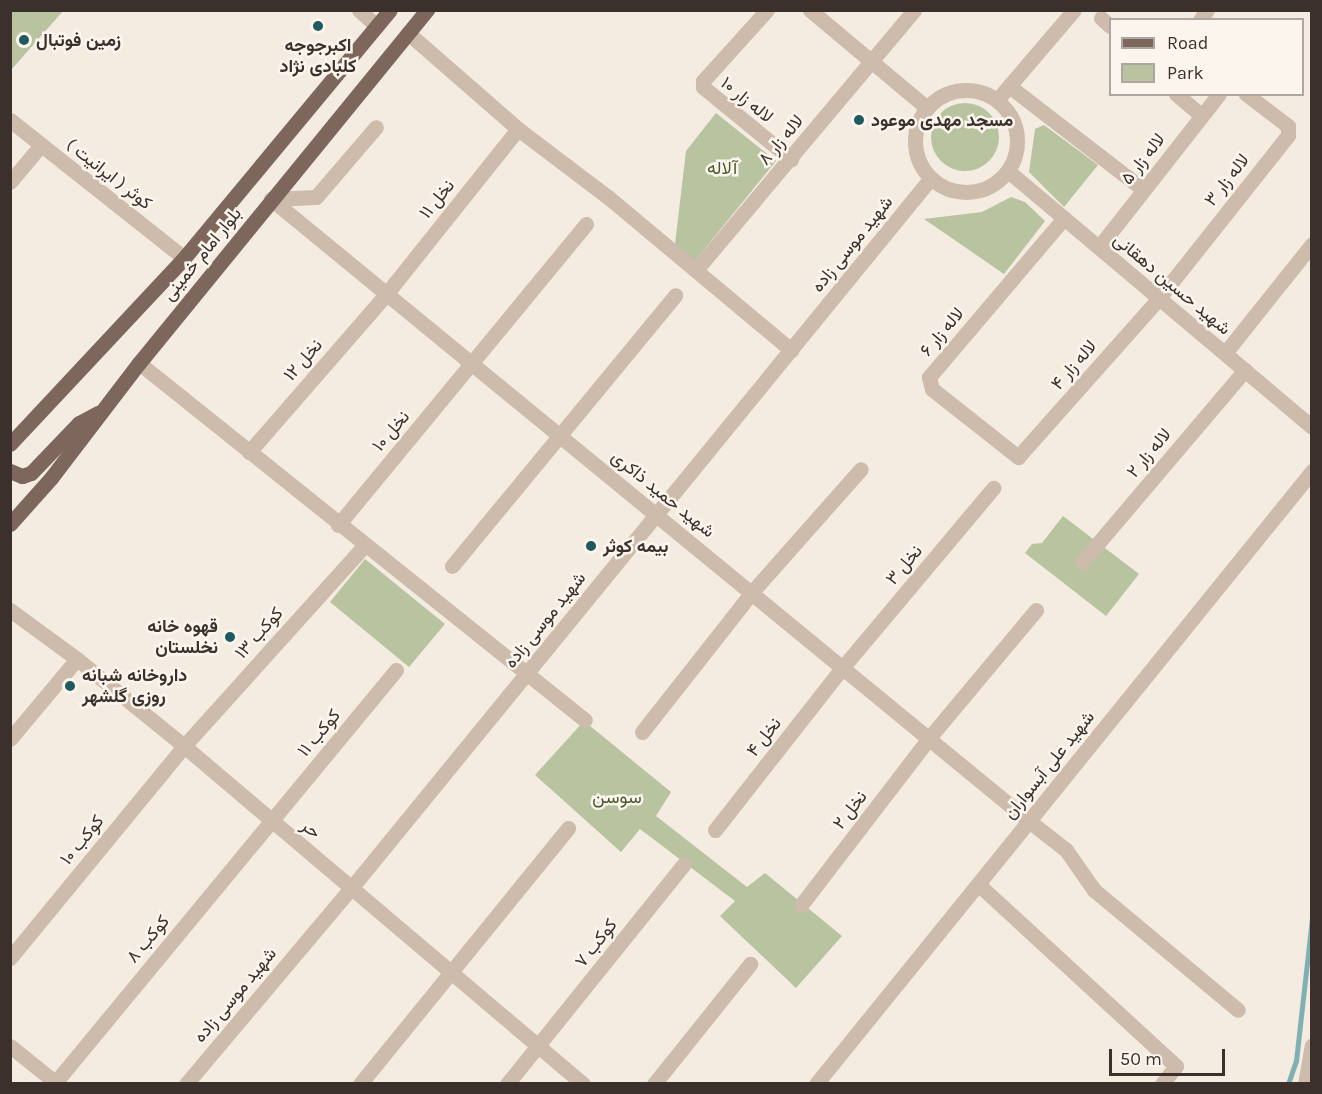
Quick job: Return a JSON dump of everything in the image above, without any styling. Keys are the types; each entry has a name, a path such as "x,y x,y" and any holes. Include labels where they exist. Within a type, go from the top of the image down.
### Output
{"main road":[{"name":"بلوار امام خمینی","path":"11,445 184,258 390,10"},
{"name":"بلوار امام خمینی","path":"10,524 51,478 139,363 427,10"},
{"path":"10,471 22,476 31,472 79,423 101,412"}],"street":[{"path":"359,10 377,26"},
{"name":"لاله زار ۱۰","path":"767,10 703,81 703,87 791,159"},
{"path":"810,10 927,108"},
{"name":"لاله زار ۸","path":"696,270 872,63 914,10"},
{"path":"997,100 1074,10"},
{"path":"408,33 518,129 696,270 791,350"},
{"path":"1009,86 1144,190"},
{"path":"963,89 980,91 997,100 1015,124 1018,140 1008,171 980,191 963,193 945,189 930,179 914,149 914,131 927,108 947,92 963,89"},
{"path":"1178,96 1202,115"},
{"name":"لاله زار ۵","path":"1099,248 1217,96"},
{"name":"لاله زار ۳","path":"1159,298 1287,135 1288,126 1249,96"},
{"name":"کوثر ( ایرانیت )","path":"10,120 184,258"},
{"path":"271,199 316,197 376,127"},
{"name":"نخل ۱۱","path":"387,293 518,129"},
{"path":"10,182 41,145"},
{"name":"شهید حسین دهقانی","path":"1008,171 1311,427"},
{"name":"شهید موسی زاده","path":"186,1083 352,887 930,179"},
{"name":"شهید حمید ذاکری","path":"271,199 1066,849 1094,890 1238,1010"},
{"name":"لاله زار ۶","path":"1018,457 932,388 929,377 1064,218"},
{"name":"نخل ۱۰","path":"338,525 474,363 586,224"},
{"path":"1225,353 1311,244"},
{"name":"نخل ۱۲","path":"249,452 387,293"},
{"path":"452,566 675,295"},
{"name":"لاله زار ۴","path":"1018,457 1159,298"},
{"path":"139,363 364,546 585,720"},
{"name":"لاله زار ۲","path":"1082,562 1245,370"},
{"path":"642,732 752,592 861,469"},
{"name":"شهید علی آبسواران","path":"816,1083 1311,471"},
{"name":"نخل ۳","path":"843,667 993,488"},
{"name":"کوکب ۱۳","path":"184,746 364,546"},
{"name":"حر","path":"10,610 77,659 184,746 352,887 452,975 584,1083"},
{"name":"نخل ۲","path":"801,905 930,738 1036,610"},
{"path":"10,738 77,659"},
{"name":"نخل ۴","path":"715,830 843,667"},
{"name":"کوکب ۱۱","path":"271,821 396,670"},
{"name":"کوکب ۱۰","path":"10,958 184,746"},
{"name":"کوکب ۸","path":"55,1083 271,821"},
{"path":"360,1083 452,975 568,828"},
{"name":"کوکب ۷","path":"507,1083 539,1047 684,864"},
{"path":"978,884 1176,1066 1162,1083"},
{"path":"654,1083 750,964"},
{"path":"10,1046 55,1083"},
{"path":"1305,1083 1311,1046"}],"green space":[{"name":"زمین فوتبال","path":"10,11 63,11 11,70"},
{"path":"958,103 972,103 984,108 994,118 999,137 994,156 984,166 972,171 958,171 946,166 936,156 931,144 931,130 936,118 946,108"},
{"name":"آلاله","path":"716,113 776,161 694,262 675,244 686,151"},
{"path":"1044,125 1098,165 1064,207 1029,172 1035,129"},
{"path":"1011,197 1025,202 1045,221 1004,274 924,219 982,212"},
{"path":"1063,516 1139,574 1106,616 1025,553 1032,544 1042,543"},
{"path":"365,559 445,624 409,667 330,602"},
{"name":"سوسن","path":"584,721 671,792 656,816 747,887 765,873 842,936 796,988 720,916 735,901 640,829 621,852 535,775"}],"waterway":[{"path":"1288,1084 1296,1061 1312,919"}],"place":[{"name":"اکبرجوجه کلبادی نژاد","path":"318,26"},
{"name":"زمین فوتبال","path":"24,40"},
{"name":"مسجد مهدی موعود","path":"859,120"},
{"name":"بیمه کوثر","path":"591,546"},
{"name":"قهوه خانه نخلستان","path":"230,637"},
{"name":"داروخانه شبانه روزی گلشهر","path":"70,686"}]}
